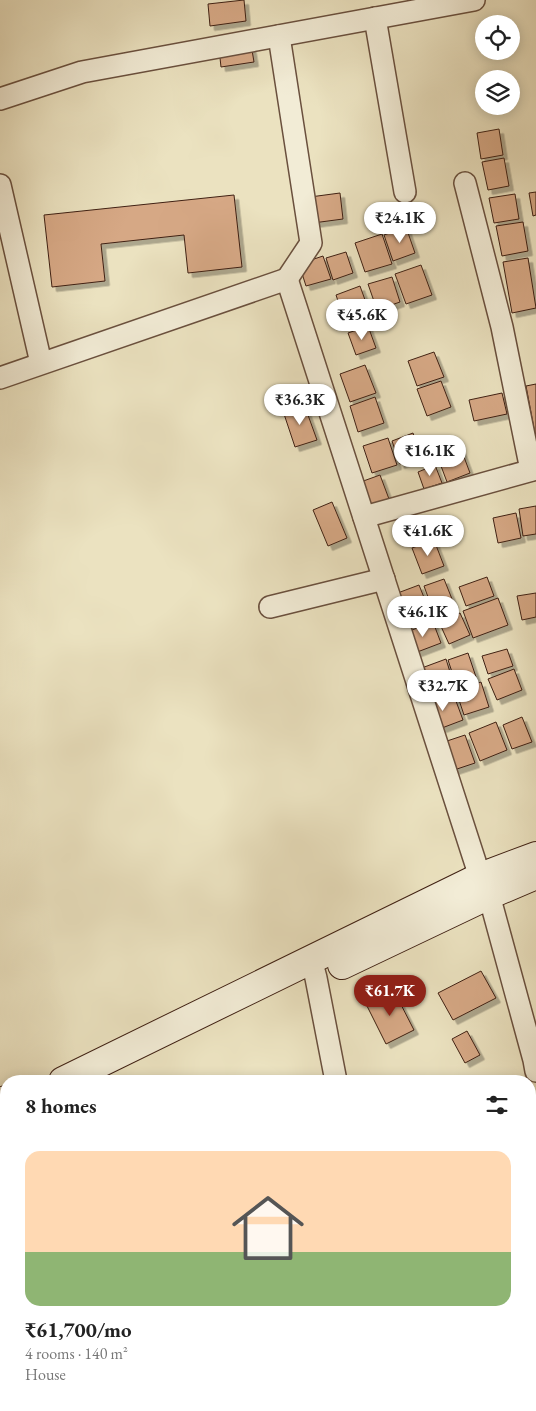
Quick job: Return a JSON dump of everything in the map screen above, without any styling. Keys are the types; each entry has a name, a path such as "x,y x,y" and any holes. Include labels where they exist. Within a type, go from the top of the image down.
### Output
{"main road":[{"path":"76,1075 314,969 485,886 536,856"},
{"path":"485,886 536,876"},
{"path":"116,1075 314,969"}],"street":[{"path":"0,99 82,72 474,0"},
{"path":"375,18 405,192"},
{"path":"0,378 287,278 311,242 279,36"},
{"path":"364,517 533,470 502,327 465,183"},
{"path":"0,185 5,230 42,363"},
{"path":"287,278 485,886 536,1071"},
{"path":"270,607 384,579"},
{"path":"314,969 335,1075"}],"building":[{"path":"244,0 246,21 210,26 208,4"},
{"path":"251,44 254,62 221,67 219,49"},
{"path":"499,129 503,155 481,159 477,133"},
{"path":"504,158 509,186 488,190 482,162"},
{"path":"536,192 536,215 533,216 529,193"},
{"path":"340,193 343,219 313,223 310,197"},
{"path":"515,194 519,219 494,223 489,198"},
{"path":"234,195 242,267 188,273 184,235 101,244 105,281 52,287 44,215"},
{"path":"523,222 528,251 502,256 496,226"},
{"path":"406,227 415,253 393,261 384,235"},
{"path":"382,234 392,264 365,272 355,243"},
{"path":"346,252 353,273 333,280 326,258"},
{"path":"323,256 331,279 306,286 299,264"},
{"path":"528,258 536,308 512,313 503,262"},
{"path":"421,265 432,295 406,304 395,274"},
{"path":"392,277 400,302 377,310 368,284"},
{"path":"360,286 369,311 344,319 336,295"},
{"path":"368,326 376,348 356,355 348,333"},
{"path":"434,352 444,377 417,386 408,361"},
{"path":"365,365 376,393 350,402 340,374"},
{"path":"441,381 451,407 427,416 417,389"},
{"path":"536,384 536,433 535,434 526,386"},
{"path":"502,393 507,414 474,421 469,400"},
{"path":"375,397 384,423 358,432 350,406"},
{"path":"304,404 317,440 295,447 283,411"},
{"path":"413,433 421,456 400,464 392,441"},
{"path":"388,438 397,465 372,473 363,446"},
{"path":"461,449 470,473 447,482 438,458"},
{"path":"435,465 442,483 424,489 418,472"},
{"path":"380,475 389,499 364,508 355,484"},
{"path":"332,502 347,538 328,546 313,510"},
{"path":"536,506 536,534 523,536 519,509"},
{"path":"516,513 521,538 498,543 493,518"},
{"path":"434,540 444,566 422,574 412,548"},
{"path":"487,577 494,596 466,606 459,587"},
{"path":"444,579 454,604 433,611 424,586"},
{"path":"419,585 431,615 407,625 395,594"},
{"path":"536,593 536,617 522,620 517,596"},
{"path":"498,598 508,625 473,638 463,611"},
{"path":"460,613 470,635 449,644 439,622"},
{"path":"433,622 441,643 412,654 404,633"},
{"path":"507,649 513,666 488,674 482,656"},
{"path":"468,653 476,677 456,684 448,660"},
{"path":"446,659 454,685 427,694 419,669"},
{"path":"514,669 522,690 497,700 488,679"},
{"path":"481,682 489,707 464,715 456,691"},
{"path":"453,693 463,720 434,731 424,703"},
{"path":"522,717 532,742 512,749 503,725"},
{"path":"496,722 507,750 480,761 469,733"},
{"path":"465,735 475,763 448,772 438,744"},
{"path":"481,971 496,998 453,1020 438,993"},
{"path":"393,989 414,1030 386,1044 366,1004"},
{"path":"467,1031 480,1055 465,1063 452,1039"}]}
